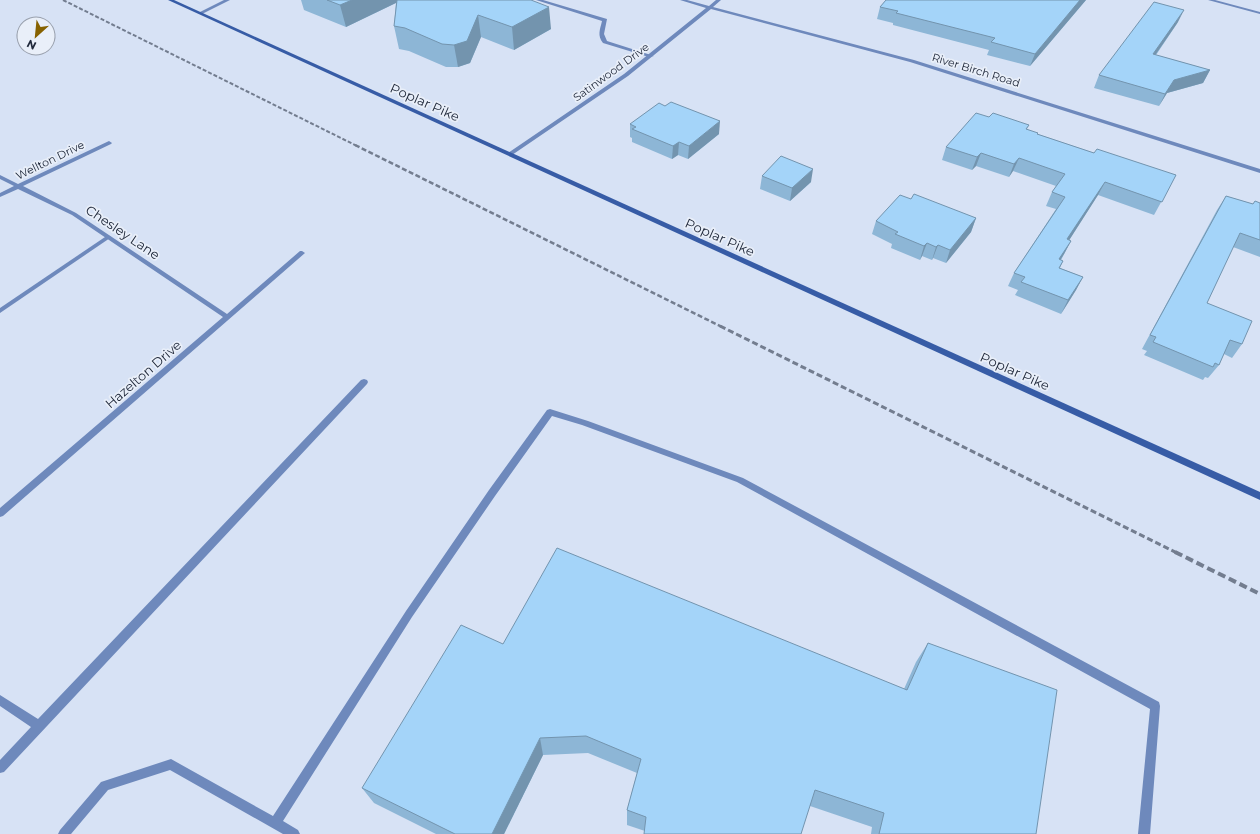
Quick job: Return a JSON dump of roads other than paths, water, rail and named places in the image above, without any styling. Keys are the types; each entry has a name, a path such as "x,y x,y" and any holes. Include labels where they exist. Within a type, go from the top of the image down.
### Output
{"main road":[{"name":"Poplar Pike","path":"170,0 1260,496"}],"street":[{"path":"200,13 228,0"},
{"path":"538,0 605,20 601,35 605,42 651,56"},
{"name":"River Birch Road","path":"682,0 958,75 1260,171"},
{"name":"Satinwood Drive","path":"510,154 651,56 719,0"},
{"path":"1210,0 1260,13"},
{"name":"Wellton Drive","path":"0,195 109,143"},
{"name":"Chesley Lane","path":"0,177 74,214 227,317"},
{"path":"0,311 108,237"},
{"name":"Hazelton Drive","path":"0,513 302,253"},
{"path":"0,768 364,382"},
{"path":"275,823 409,614 550,412 585,423 740,480 1155,706 1144,834"},
{"path":"0,700 39,726"},
{"path":"64,834 105,786 172,764 294,834"}],"railway":[{"path":"63,0 357,146"},
{"path":"355,145 722,327"},
{"path":"720,326 1177,553"},
{"path":"1175,552 1260,594"}]}
